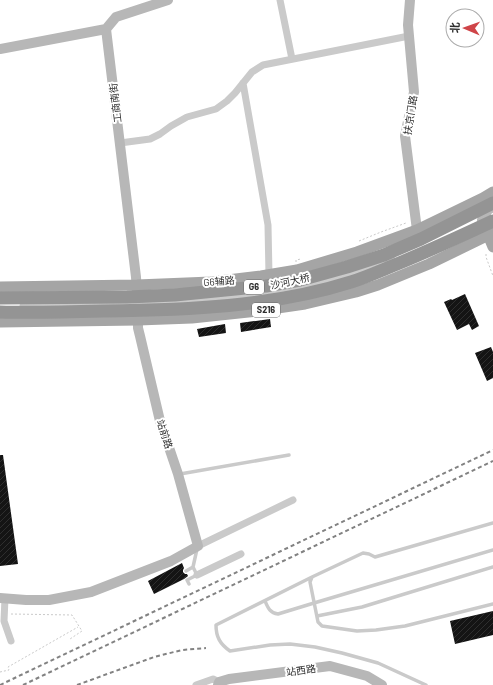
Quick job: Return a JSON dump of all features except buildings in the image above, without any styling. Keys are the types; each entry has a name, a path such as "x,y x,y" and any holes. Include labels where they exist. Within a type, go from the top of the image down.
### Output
{"highway":[{"name":"沙河大桥","path":"0,298 175,295 266,286 300,280 384,255 421,239 491,213"},
{"name":"沙河大桥","path":"0,314 128,311 218,306 303,294 352,282 427,252 491,213"}],"main road":[{"name":"G6辅路","path":"0,287 137,285 211,282 297,270 357,252 417,230 493,192"},
{"path":"490,248 491,234"},
{"name":"S216","path":"0,322 192,318 304,304 356,292 378,285 429,264 491,234"}],"street":[{"path":"0,49 106,28 116,17 168,0"},
{"path":"280,0 292,59"},
{"name":"扶京门路","path":"410,0 408,25 414,92 405,136 417,230"},
{"name":"工商南街","path":"106,28 137,285 137,303"},
{"path":"120,143 150,139 187,118 216,109 235,93 252,72 263,65 409,36"},
{"path":"243,83 268,225 269,275"},
{"path":"0,314 14,306 175,302 249,295 301,287 386,262 425,246 491,213 491,234"},
{"name":"站前路","path":"137,303 140,336 160,420 178,474 198,546"},
{"path":"11,641 4,621 3,598 49,600 91,592 171,561 198,546 293,500"},
{"path":"197,575 241,554"},
{"name":"站西路","path":"219,684 229,679 330,666 367,676 382,685"},
{"path":"196,685 213,679 219,684"}],"lane":[{"path":"178,474 289,455"},
{"path":"426,685 378,663 315,647 290,644 270,645 230,651 220,643 216,625 363,552 375,557 493,523"},
{"path":"189,584 187,580 197,575 193,567 195,552 198,546"},
{"path":"265,601 273,613 278,614 493,550"},
{"path":"186,571 193,567"},
{"path":"317,616 362,608 493,567"},
{"path":"312,577 310,582 314,603 318,622 322,626 357,631 376,630 404,626 493,604"}],"path":[{"path":"490,248 486,257 493,276"},
{"path":"4,614 72,615 82,631 70,639"},
{"path":"0,672 9,670 8,667 79,627"}],"railway":[{"path":"0,685 493,450"},
{"path":"23,685 493,461"},
{"path":"77,685 154,657 182,650 206,648"}]}
